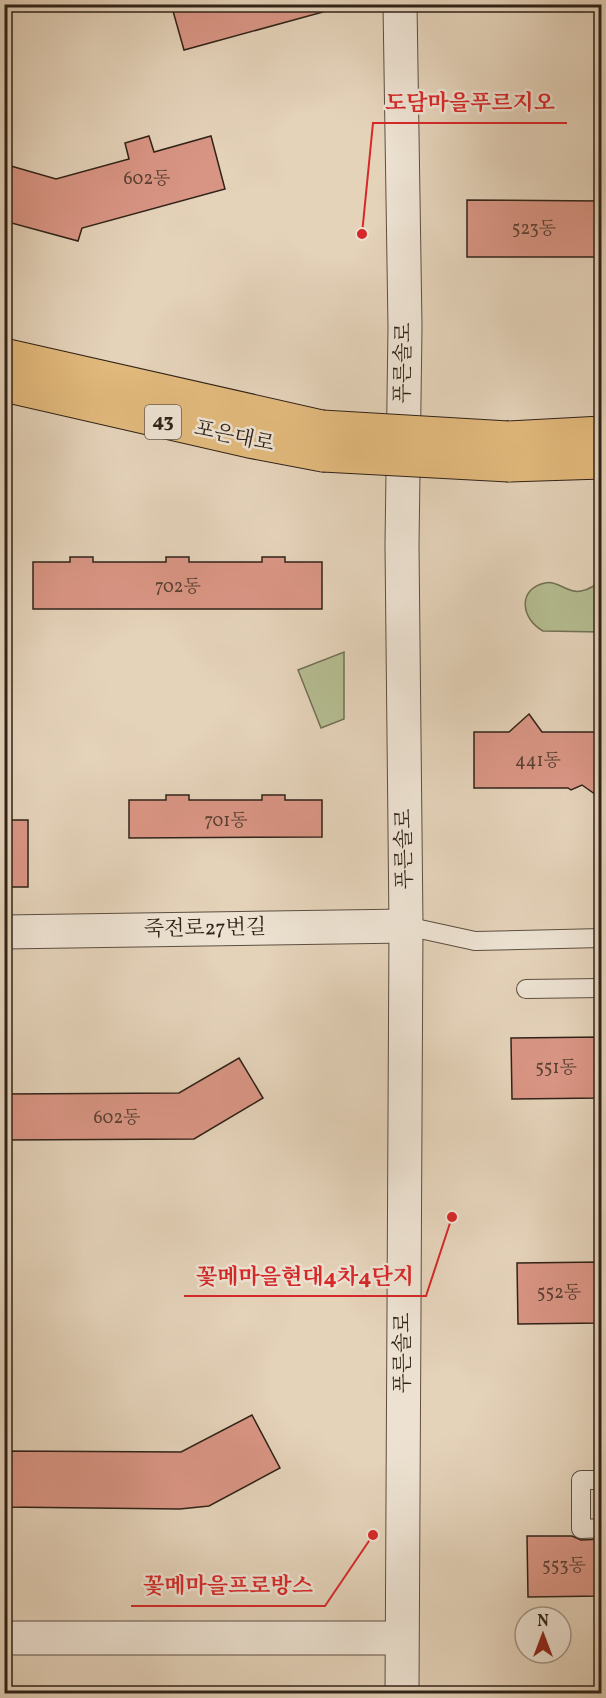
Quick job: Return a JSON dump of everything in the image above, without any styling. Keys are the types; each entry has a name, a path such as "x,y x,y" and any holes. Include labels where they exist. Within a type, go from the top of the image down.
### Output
{"highway":[{"name":"포은대로","path":"4,355 322,441"},
{"name":"포은대로","path":"4,385 249,441 322,441"},
{"name":"43","path":"509,451 602,433"},
{"name":"43","path":"322,441 509,451 602,462"}],"street":[{"name":"푸른솔로","path":"400,4 405,327 402,545 406,926 402,1694"},
{"name":"죽전로27번길","path":"4,932 406,926"},
{"path":"4,1638 401,1638"}],"lane":[{"path":"406,926 475,941 602,938"},
{"path":"526,989 602,988"},
{"path":"602,1480 581,1480 581,1529 602,1528"}],"green space":[{"path":"601,580 601,632 543,631 530,619 525,605 526,598 536,586 554,583 572,591 581,591"},
{"path":"344,652 344,719 321,728 298,670"}],"building":[{"path":"171,4 322,4 323,12 184,50"},
{"path":"149,136 154,152 211,136 225,189 82,228 78,241 4,221 4,164 56,179 129,159 125,143"},
{"path":"467,200 602,201 602,257 467,257"},
{"path":"70,557 93,557 93,562 166,562 166,557 189,557 189,562 262,562 262,557 285,557 285,562 322,562 322,609 33,609 33,562 70,562"},
{"path":"529,714 542,732 602,732 602,799 582,785 571,790 568,788 474,788 474,732 509,732"},
{"path":"166,795 189,795 189,800 262,800 262,795 285,795 285,800 322,800 322,837 129,838 129,800 166,800"},
{"path":"4,820 28,820 28,887 4,887"},
{"path":"602,1037 602,1098 512,1099 511,1038"},
{"path":"239,1058 263,1098 194,1139 4,1140 4,1094 179,1093"},
{"path":"602,1262 602,1323 518,1324 517,1263"},
{"path":"252,1415 280,1468 209,1506 180,1509 4,1507 4,1451 181,1452"},
{"path":"527,1536 572,1536 581,1540 602,1539 602,1596 528,1597"}],"place":[{"name":"도담마을푸르지오","path":"362,234"},
{"name":"꽃메마을현대4차4단지","path":"452,1217"},
{"name":"꽃메마을프로방스","path":"373,1535"}]}
